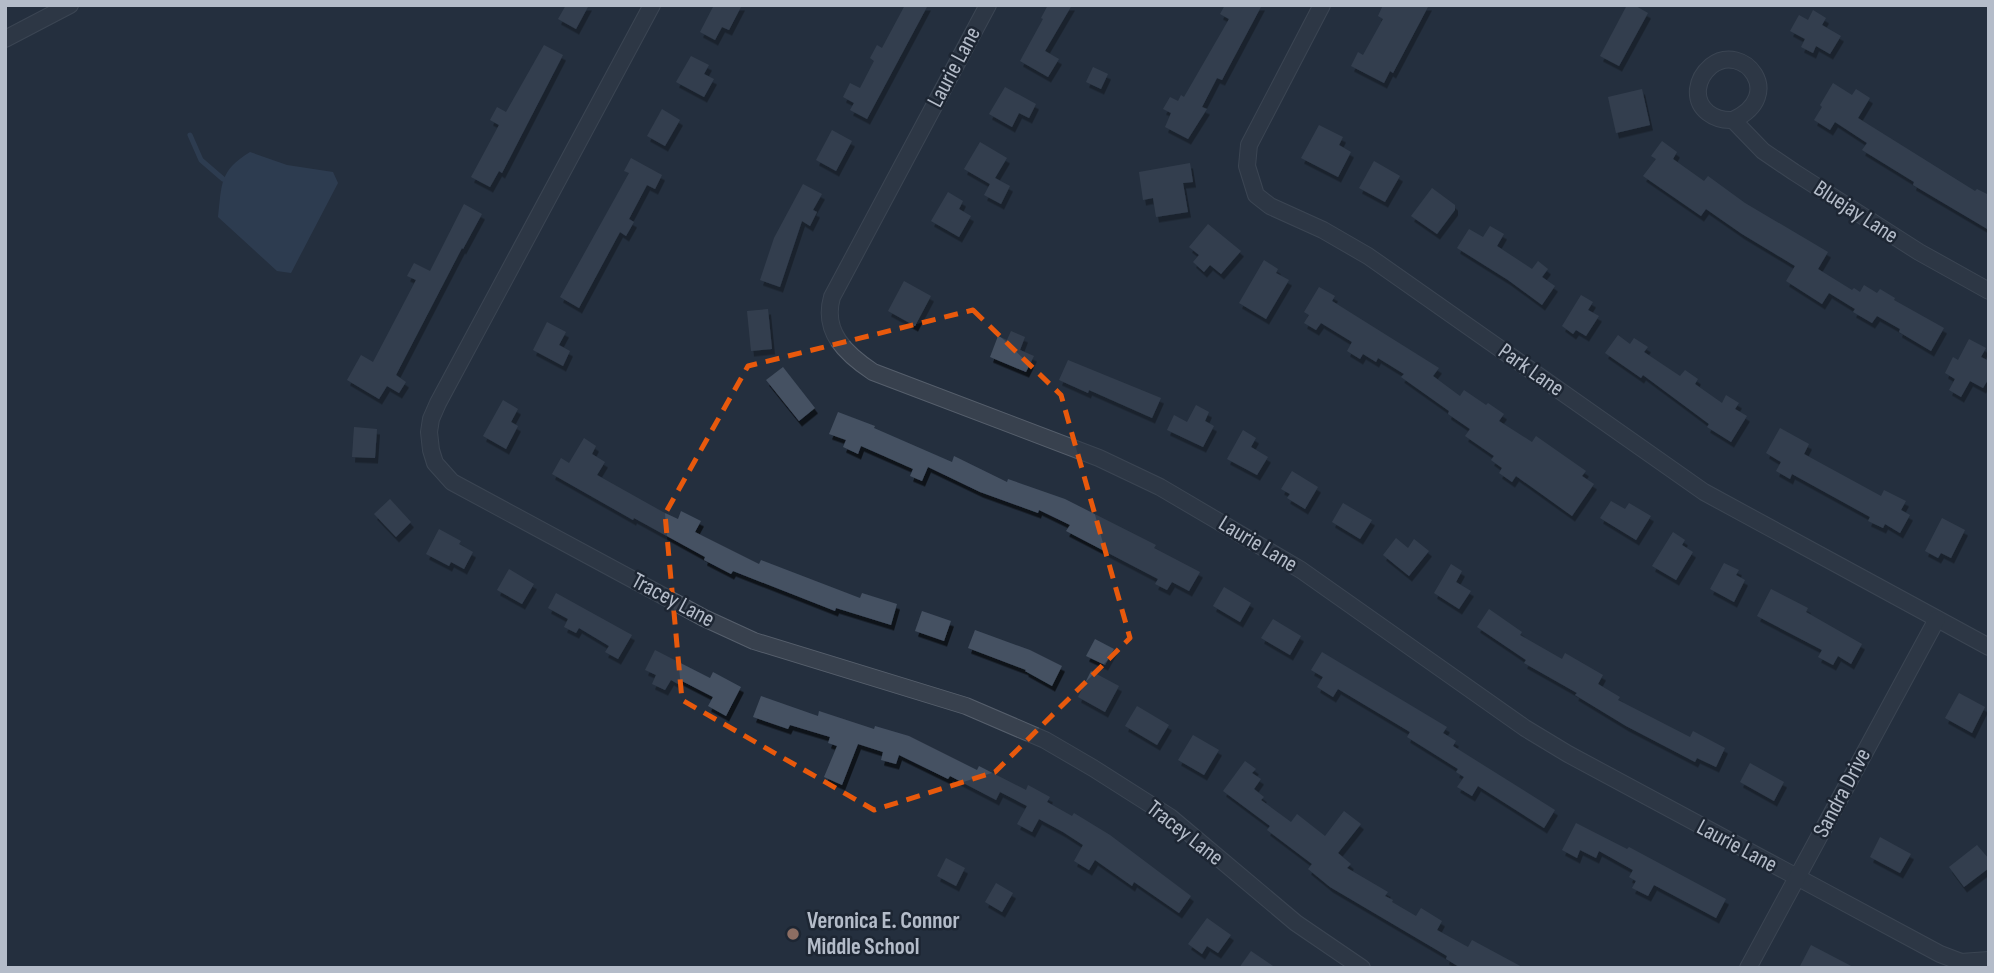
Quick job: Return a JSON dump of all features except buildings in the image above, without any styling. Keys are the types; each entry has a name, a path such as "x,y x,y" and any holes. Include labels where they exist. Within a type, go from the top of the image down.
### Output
{"street":[{"path":"5,39 70,5"},
{"name":"Tracey Lane","path":"652,5 438,403 431,419 430,450 442,473 452,482 704,618 754,641 944,698 1045,740 1170,817 1296,923 1362,968"},
{"name":"Laurie Lane","path":"988,5 832,297 829,319 844,349 873,372 1099,458 1196,508 1267,548 1328,587 1543,739 1940,954 1961,962 1989,960"},
{"name":"Park Lane","path":"1322,5 1249,145 1247,166 1256,195 1270,206 1323,230 1368,256 1704,492 1989,647"},
{"name":"Bluejay Lane","path":"1733,120 1763,151 1794,172 1919,252 1989,291"},
{"name":"Sandra Drive","path":"1748,968 1937,618"}],"highlighted area":[{"path":"973,310 1061,395 1130,638 995,772 874,810 682,700 665,514 748,366"}],"water":[{"path":"250,152 287,165 333,172 338,183 291,273 277,271 218,217 227,172"}],"waterway":[{"path":"190,135 201,160 223,179"}],"place":[{"name":"Veronica E. Connor Middle School","path":"793,934"}]}
